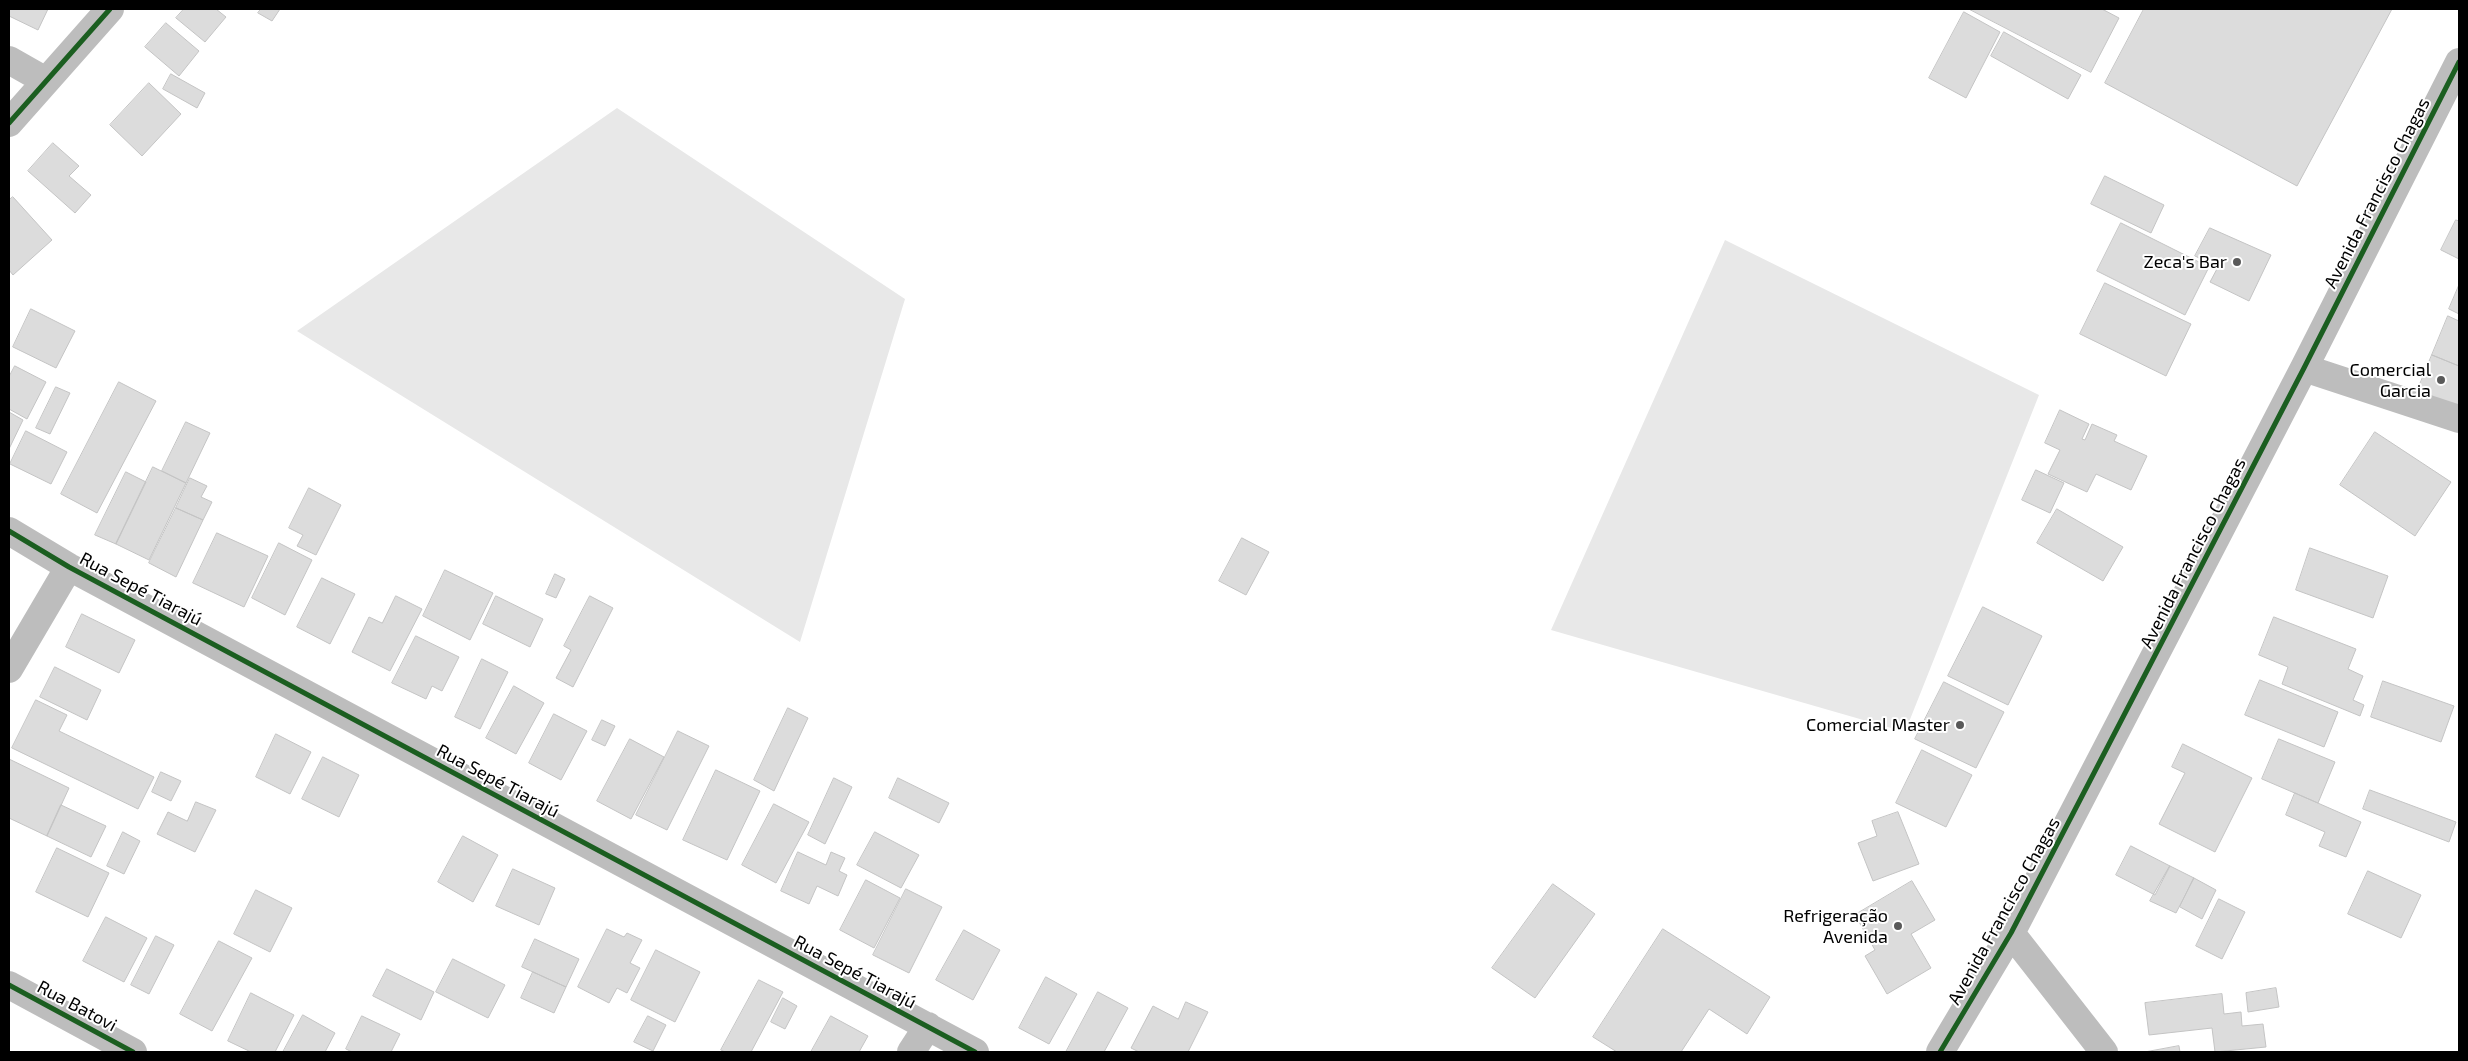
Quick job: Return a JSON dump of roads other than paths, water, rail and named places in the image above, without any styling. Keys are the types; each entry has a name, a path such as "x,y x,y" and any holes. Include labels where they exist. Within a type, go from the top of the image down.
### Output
{"street":[{"path":"9,123 110,9"},
{"path":"9,60 46,81"},
{"name":"Avenida Francisco Chagas","path":"1940,1052 2011,933 2304,368 2459,64"},
{"path":"2304,368 2459,419"},
{"name":"Rua Sepé Tiarajú","path":"9,531 69,567 975,1052"},
{"path":"9,669 69,567"},
{"path":"2011,933 2104,1052"},
{"name":"Rua Batovi","path":"9,985 133,1052"},
{"path":"912,1052 928,1026"}],"place":[{"name":"Zeca's Bar","path":"2237,262"},
{"name":"Comercial Garcia","path":"2441,380"},
{"name":"Comercial Master","path":"1960,725"},
{"name":"Refrigeração Avenida","path":"1898,926"}]}
